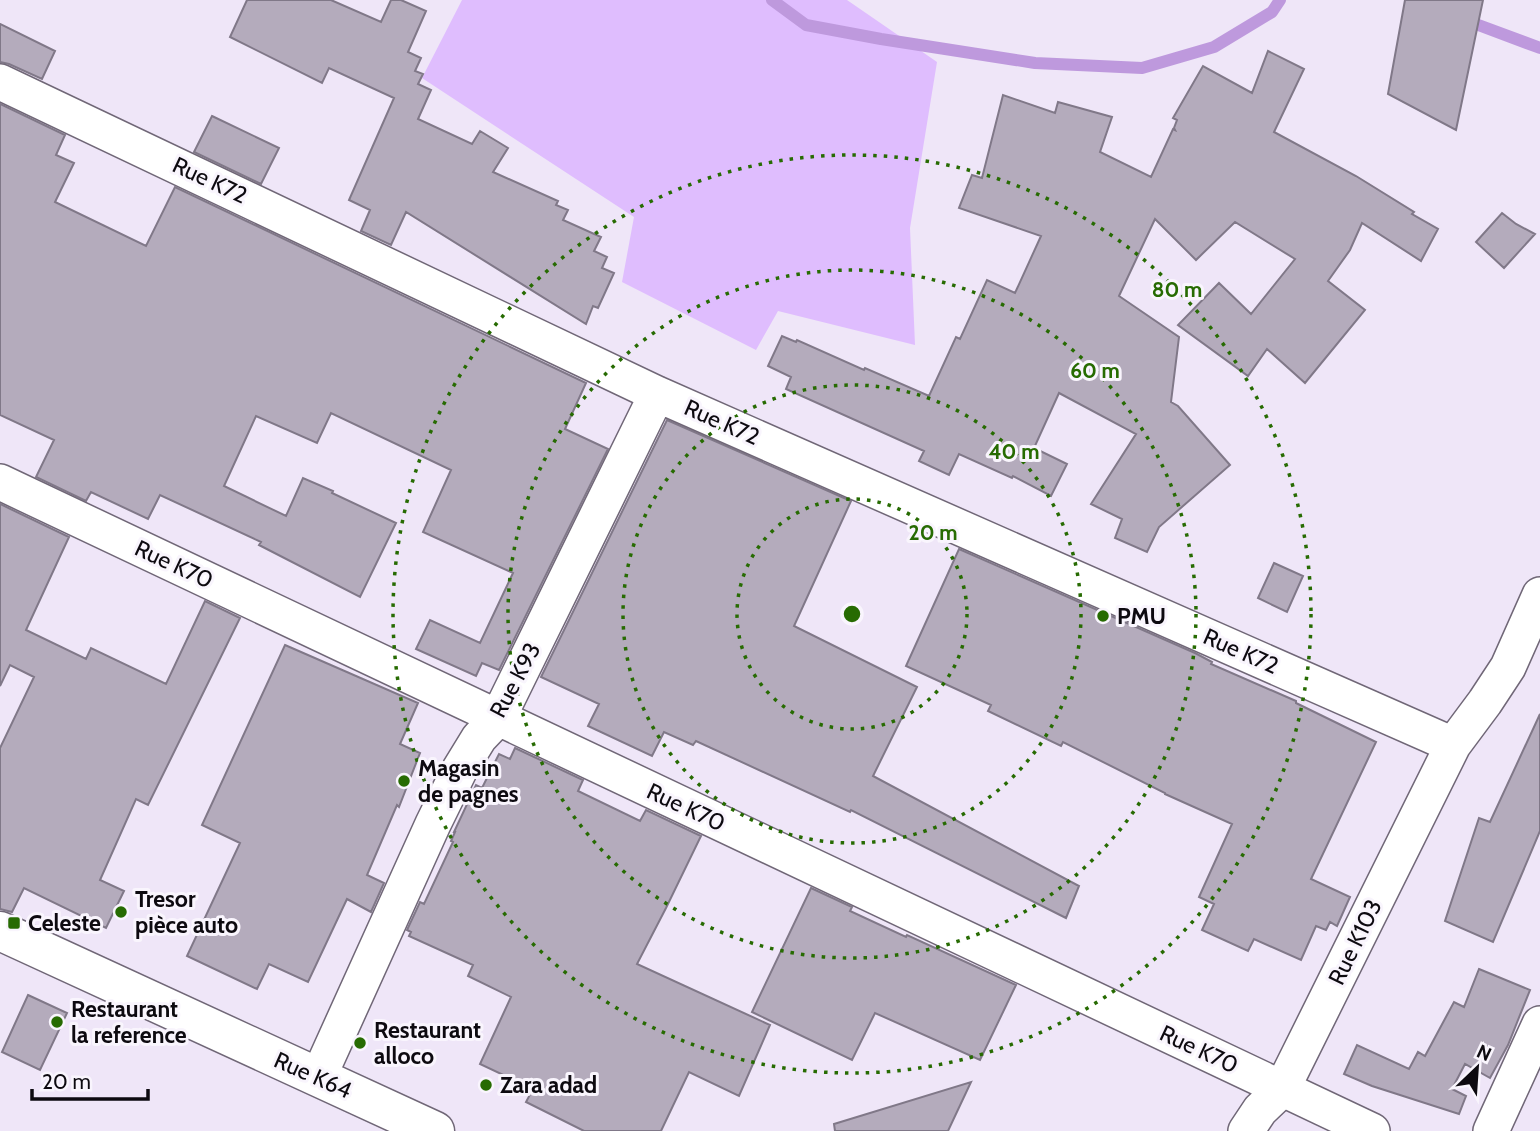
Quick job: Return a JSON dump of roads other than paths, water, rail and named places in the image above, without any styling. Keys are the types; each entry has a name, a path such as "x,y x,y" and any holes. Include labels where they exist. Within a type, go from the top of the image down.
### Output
{"street":[{"name":"Rue K72","path":"0,82 657,394 1453,745"},
{"name":"Rue K93","path":"318,1078 460,769 479,738 498,718 657,394"},
{"name":"Rue K70","path":"0,482 1373,1131"},
{"name":"Rue K103","path":"1246,1131 1260,1110 1282,1089 1453,745 1508,667 1540,595"},
{"name":"Rue K64","path":"0,931 435,1131"},
{"path":"1491,1131 1540,1024"}],"waterway":[{"path":"772,0 806,25 881,39 1035,63 1142,68 1214,47 1272,12 1280,0"},
{"path":"1465,20 1540,48"}],"place":[{"name":"PMU","path":"1103,616"},
{"name":"Magasin de pagnes","path":"404,781"},
{"name":"Tresor pièce auto","path":"121,912"},
{"name":"Celeste","path":"14,923"},
{"name":"Restaurant la reference","path":"57,1022"},
{"name":"Restaurant alloco","path":"360,1043"},
{"name":"Zara adad","path":"486,1085"}]}
